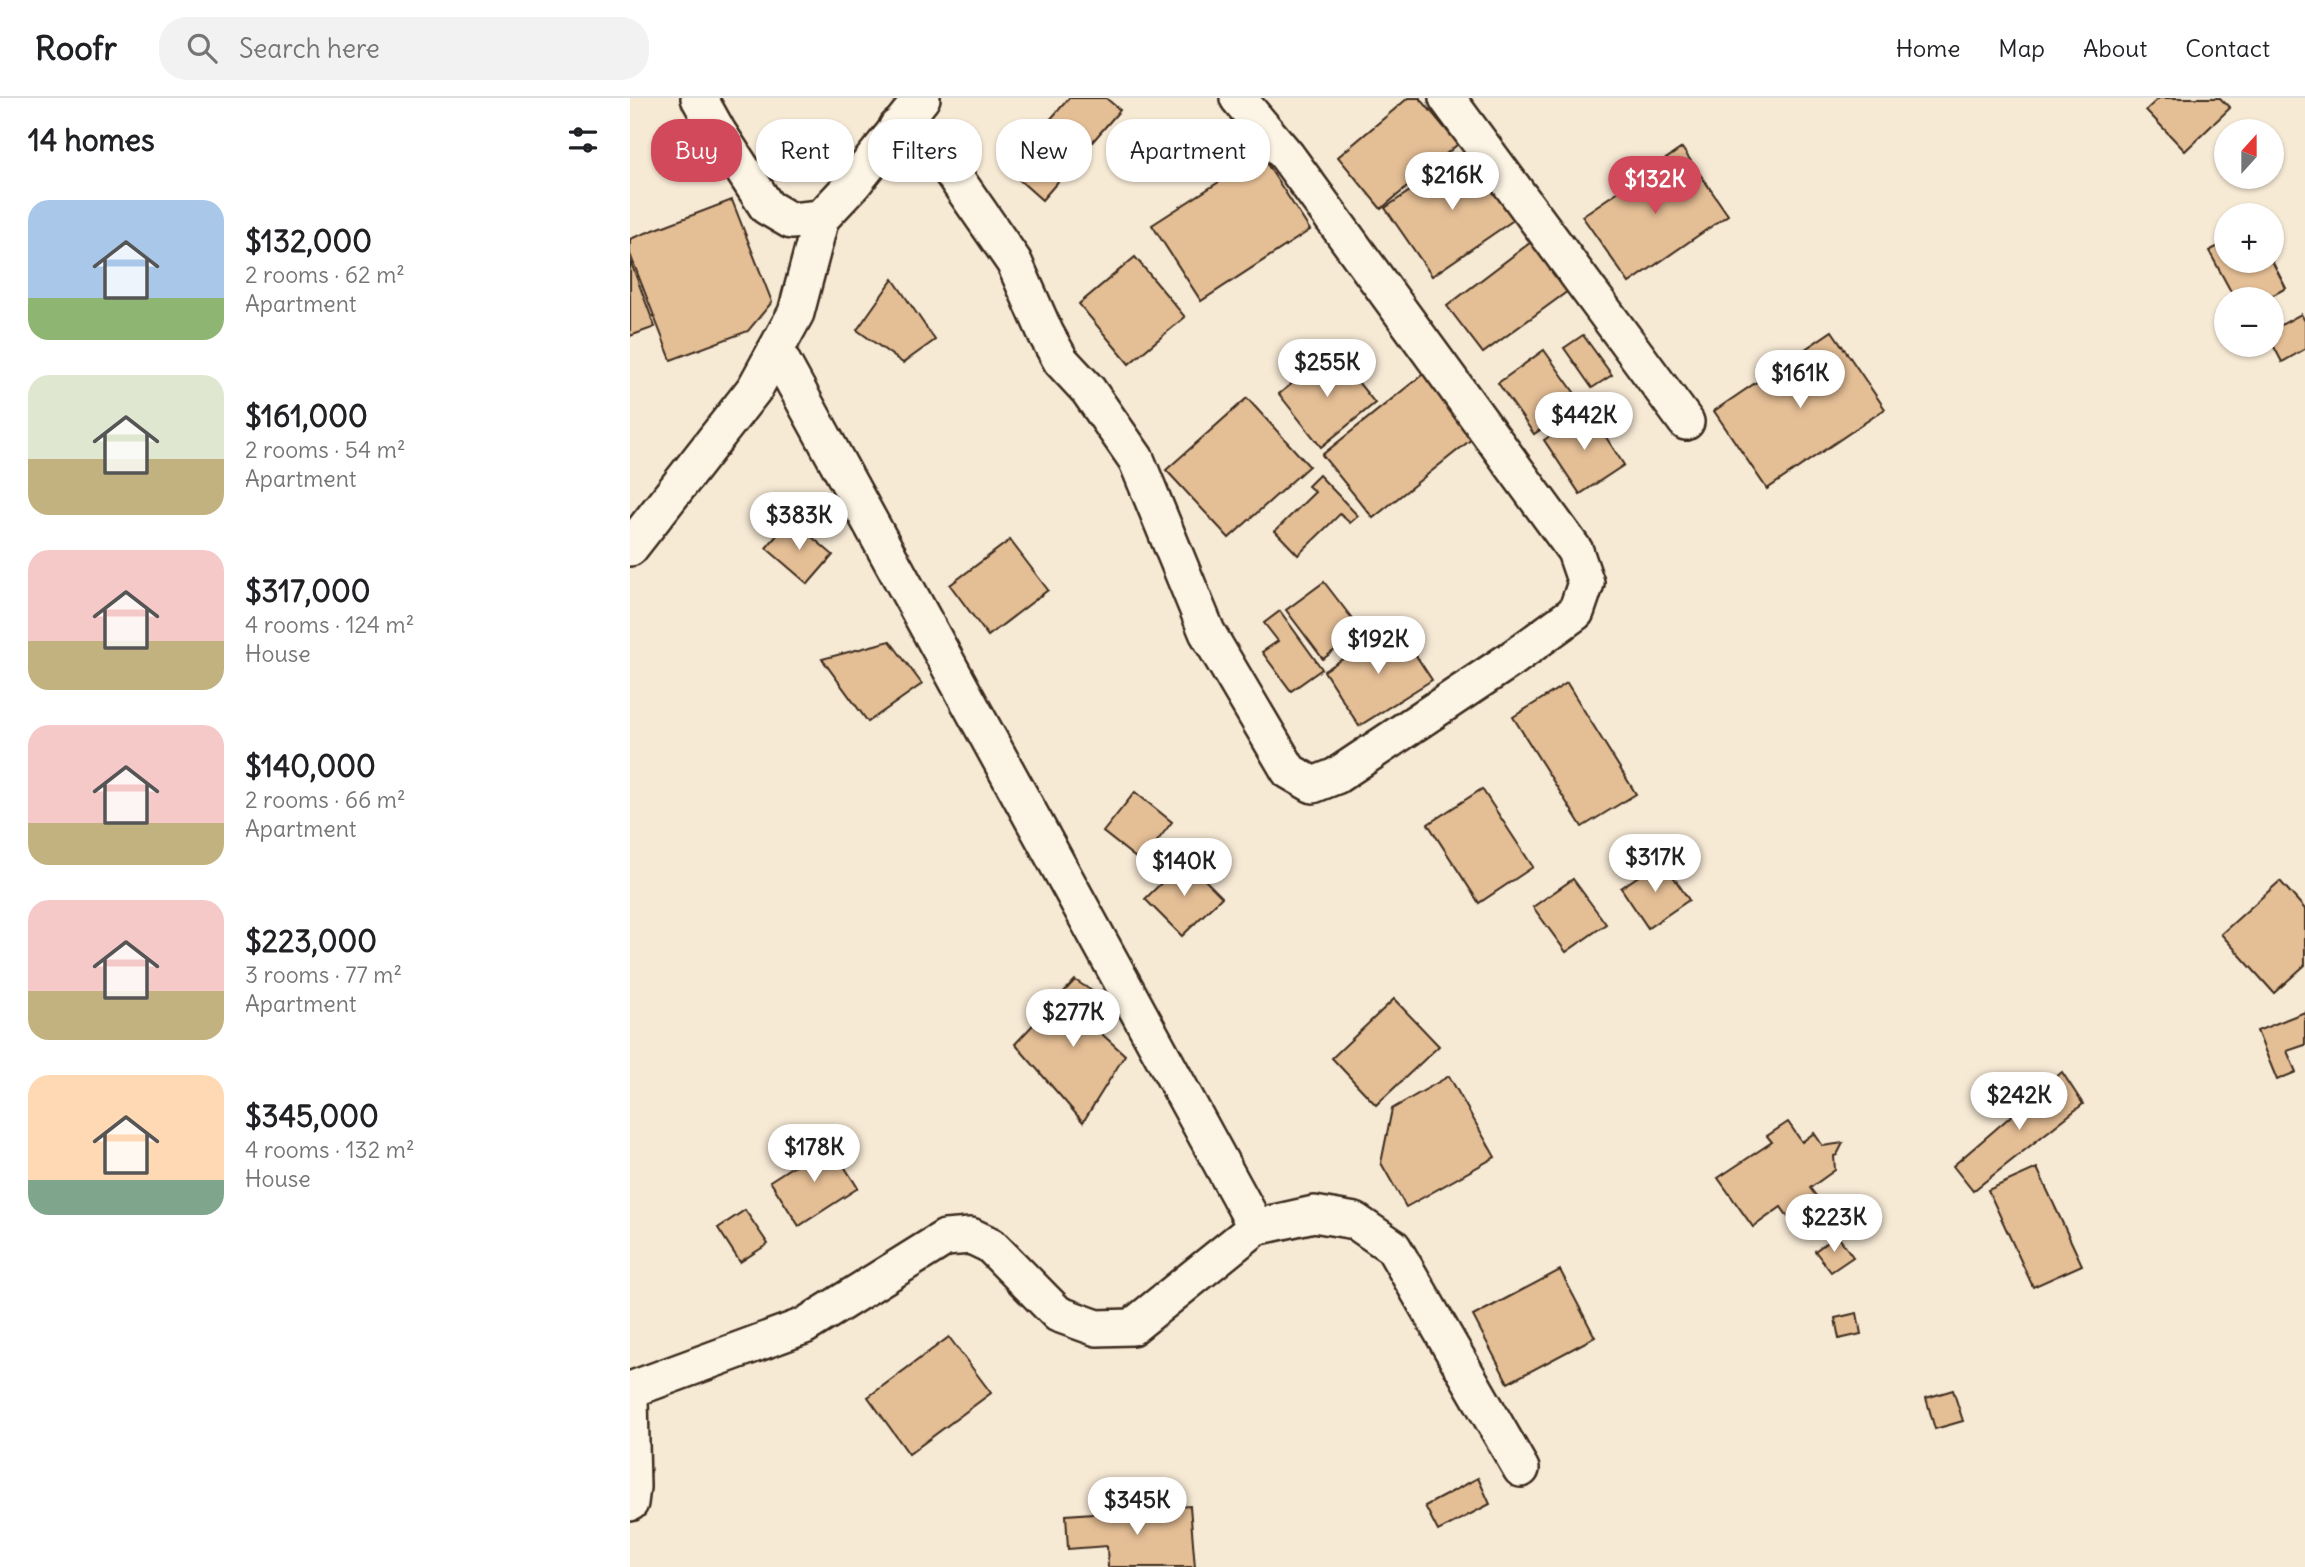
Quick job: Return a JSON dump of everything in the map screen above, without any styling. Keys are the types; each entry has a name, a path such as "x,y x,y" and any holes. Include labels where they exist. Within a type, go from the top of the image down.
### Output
{"street":[{"path":"699,98 767,207 791,221 821,218"},
{"path":"904,119 922,98"},
{"path":"959,182 1014,262 1060,361 1088,390 1136,459 1207,632 1289,771 1312,785 1336,776 1576,612 1586,583 1575,551 1287,156 1238,98"},
{"path":"1447,98 1686,422"},
{"path":"630,548 755,388 796,313 821,218 868,165"},
{"path":"776,350 1256,1227"},
{"path":"630,1390 804,1326 945,1238 971,1236 990,1245 1058,1314 1097,1328 1132,1326 1256,1227 1314,1214 1354,1221 1393,1247 1521,1469"},
{"path":"630,1398 630,1503"}],"building":[{"path":"1069,98 1106,98 1120,110 1112,119 1106,119 1106,126 1092,142 1092,119 1051,119"},
{"path":"1408,98 1420,98 1458,144 1381,209 1338,157"},
{"path":"2159,98 2220,98 2230,108 2218,119 2214,119 2214,123 2185,151 2146,110"},
{"path":"1682,148 1728,215 1629,283 1582,216"},
{"path":"1471,149 1518,217 1432,276 1385,208"},
{"path":"1270,169 1310,230 1201,301 1152,225 1219,182 1270,182"},
{"path":"1022,182 1058,182 1042,200"},
{"path":"732,200 772,302 748,331 671,360 630,254 630,239"},
{"path":"1531,242 1568,291 1483,353 1447,306"},
{"path":"1135,257 1185,317 1129,364 1079,304"},
{"path":"630,260 655,327 630,336"},
{"path":"2221,273 2278,273 2286,288 2284,289 2228,287"},
{"path":"893,279 935,340 903,363 857,330"},
{"path":"2301,314 2305,321 2305,349 2282,362 2279,357 2284,357 2284,323"},
{"path":"1832,331 1885,409 1767,489 1714,411"},
{"path":"1583,335 1612,375 1592,388 1564,348"},
{"path":"1544,350 1581,402 1534,434 1498,383"},
{"path":"1333,351 1375,403 1321,447 1279,394"},
{"path":"1432,367 1483,430 1373,518 1322,455"},
{"path":"1247,398 1309,466 1229,538 1166,470"},
{"path":"1589,411 1624,465 1580,494 1544,440"},
{"path":"1319,475 1358,516 1350,523 1340,514 1298,555 1275,531 1315,492 1308,486"},
{"path":"791,519 833,555 808,584 766,548"},
{"path":"1010,540 1048,590 988,636 950,585"},
{"path":"1324,582 1361,630 1323,659 1286,610"},
{"path":"1280,611 1322,669 1291,691 1262,652 1278,641 1264,623"},
{"path":"1396,625 1432,680 1359,726 1324,671"},
{"path":"890,641 922,684 868,722 822,659"},
{"path":"1567,683 1636,794 1582,827 1513,717"},
{"path":"1482,789 1533,867 1479,903 1428,824"},
{"path":"1135,792 1172,822 1141,862 1103,832"},
{"path":"1185,860 1222,897 1182,936 1145,899"},
{"path":"1662,860 1689,900 1648,928 1621,888"},
{"path":"1573,879 1606,924 1566,952 1533,907"},
{"path":"2280,881 2305,909 2305,965 2274,993 2221,934"},
{"path":"1075,980 1106,1000 1092,1025 1125,1055 1083,1122 1015,1044"},
{"path":"1394,999 1439,1046 1376,1105 1332,1058"},
{"path":"2305,1012 2305,1045 2287,1051 2296,1072 2277,1080 2257,1031"},
{"path":"2062,1072 2083,1104 1973,1191 1953,1166"},
{"path":"1449,1076 1495,1157 1406,1207 1381,1163 1392,1109"},
{"path":"1788,1122 1802,1142 1814,1133 1823,1146 1843,1143 1834,1156 1835,1170 1810,1188 1820,1201 1791,1221 1781,1207 1753,1227 1718,1178 1772,1142 1767,1136"},
{"path":"829,1143 858,1188 799,1226 770,1181"},
{"path":"2037,1168 2082,1265 2033,1287 1988,1190"},
{"path":"745,1210 768,1244 740,1262 718,1228"},
{"path":"1837,1235 1853,1257 1831,1272 1815,1251"},
{"path":"1560,1270 1595,1337 1508,1383 1473,1316"},
{"path":"1857,1313 1861,1334 1839,1339 1835,1318"},
{"path":"949,1337 991,1393 909,1454 868,1397"},
{"path":"1953,1390 1963,1421 1935,1429 1926,1398"},
{"path":"1478,1478 1490,1504 1438,1531 1425,1506"},
{"path":"1190,1506 1195,1567 1108,1567 1107,1546 1068,1549 1066,1515"}]}
